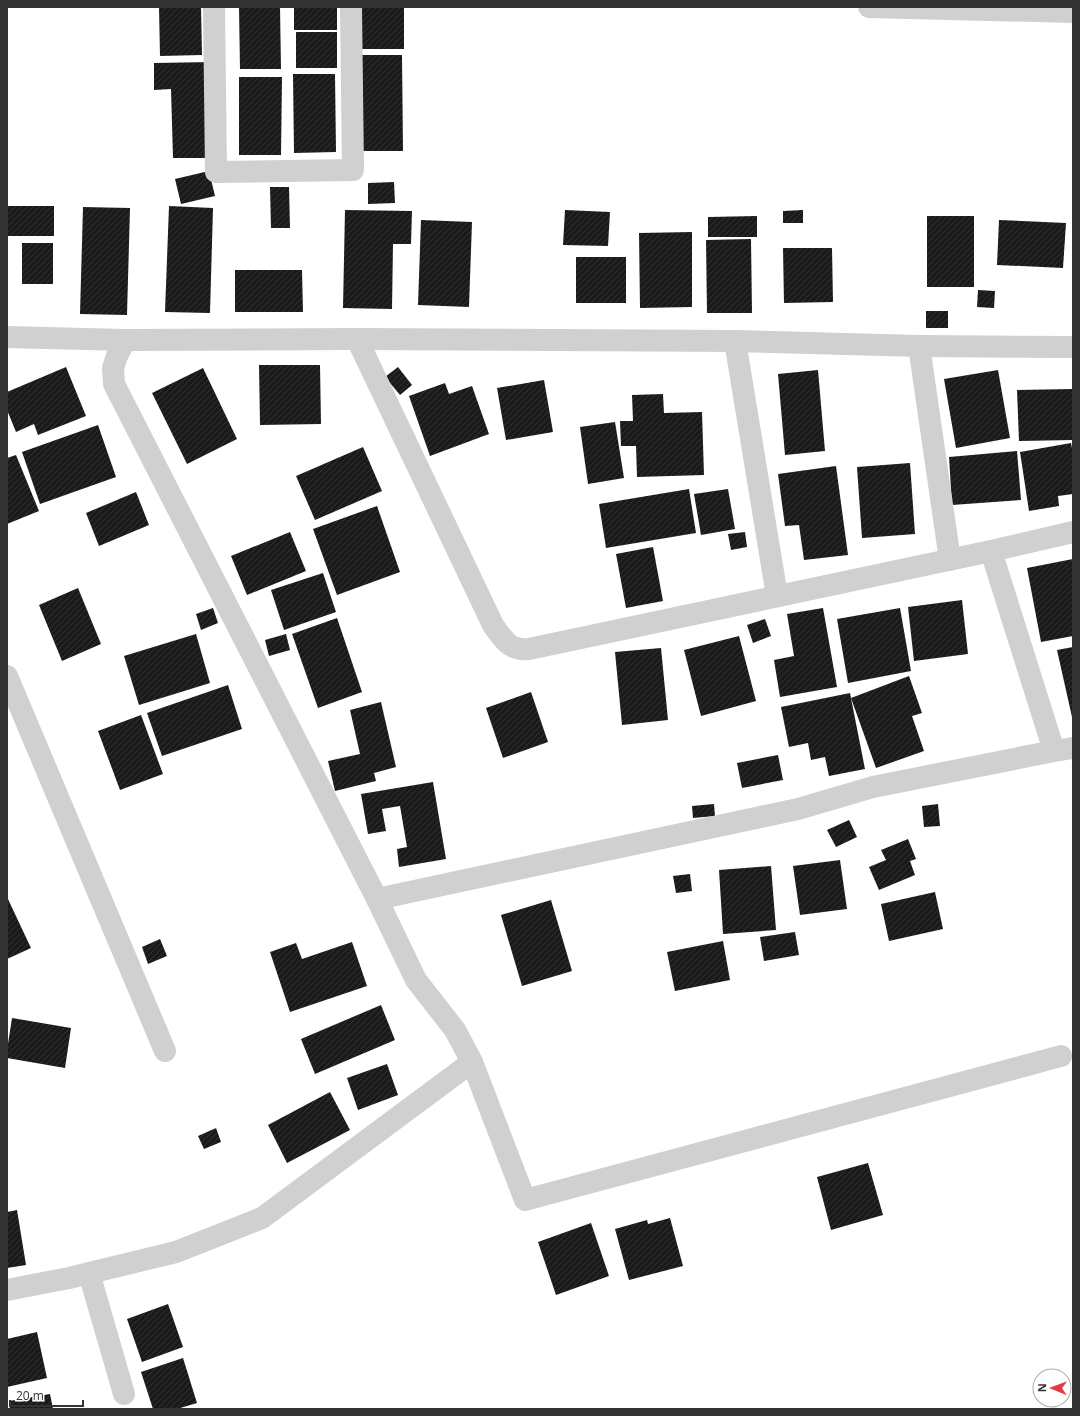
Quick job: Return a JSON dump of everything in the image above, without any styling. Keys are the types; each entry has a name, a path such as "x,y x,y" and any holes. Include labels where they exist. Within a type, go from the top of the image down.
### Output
{"street":[{"path":"214,7 216,172 353,170 351,7"},
{"path":"870,7 1073,12"},
{"path":"7,337 125,340 357,339 735,341 920,346 1073,347"},
{"path":"357,339 493,625 506,642 513,648 521,650 529,649 950,560 1073,532"},
{"path":"125,340 113,368 114,384 377,899 416,980 455,1030 472,1062 526,1200 1062,1056"},
{"path":"735,341 777,596"},
{"path":"920,346 950,560"},
{"path":"377,899 798,809 873,787 1063,749 991,551"},
{"path":"7,676 165,1051"},
{"path":"7,1290 89,1273 176,1252 262,1218 472,1062"},
{"path":"89,1273 124,1394"}],"building":[{"path":"159,7 201,7 202,55 160,56"},
{"path":"239,7 280,7 281,69 240,69"},
{"path":"294,7 337,7 337,30 294,30"},
{"path":"361,7 404,7 404,49 361,49"},
{"path":"296,32 337,32 337,68 296,68"},
{"path":"361,55 402,55 403,151 362,151"},
{"path":"211,62 213,158 173,158 171,89 154,90 154,63"},
{"path":"293,74 335,74 336,152 294,153"},
{"path":"239,77 282,77 281,155 239,155"},
{"path":"209,171 215,196 181,204 175,179"},
{"path":"394,182 395,203 368,204 368,183"},
{"path":"270,187 289,187 290,228 271,228"},
{"path":"7,206 54,206 54,236 7,236"},
{"path":"169,206 213,208 210,313 165,312"},
{"path":"83,207 130,208 127,315 80,314"},
{"path":"345,210 412,211 411,244 393,244 392,309 343,308"},
{"path":"565,210 610,212 608,246 563,245"},
{"path":"803,210 803,223 783,223 783,211"},
{"path":"757,216 757,237 708,237 708,217"},
{"path":"927,216 974,216 974,287 927,287"},
{"path":"421,220 472,222 469,307 418,305"},
{"path":"999,220 1066,223 1063,268 997,265"},
{"path":"692,232 692,307 640,308 639,233"},
{"path":"751,239 752,313 707,313 706,240"},
{"path":"22,243 53,243 53,284 22,284"},
{"path":"783,248 832,248 833,302 784,303"},
{"path":"576,257 626,257 626,303 576,303"},
{"path":"235,270 302,270 303,312 235,312"},
{"path":"978,290 995,291 994,308 977,307"},
{"path":"926,311 948,311 948,328 926,328"},
{"path":"259,365 320,365 321,424 260,425"},
{"path":"66,367 86,416 38,435 34,424 16,432 7,410 7,392"},
{"path":"398,367 412,385 400,395 385,377"},
{"path":"203,368 237,439 187,464 152,393"},
{"path":"818,370 825,451 785,455 778,374"},
{"path":"998,370 1010,438 956,448 944,379"},
{"path":"544,380 553,432 506,440 497,388"},
{"path":"445,383 449,394 472,386 489,434 430,456 409,396"},
{"path":"1072,389 1073,440 1019,441 1017,390"},
{"path":"663,394 664,413 702,412 704,475 637,477 636,446 621,446 620,421 633,421 632,395"},
{"path":"615,422 624,478 588,484 580,427"},
{"path":"98,425 116,477 40,504 22,452"},
{"path":"1071,443 1073,453 1073,494 1058,496 1059,506 1029,511 1020,452"},
{"path":"363,447 382,491 315,520 296,476"},
{"path":"1017,451 1021,500 952,505 949,457"},
{"path":"16,455 39,511 7,524 7,458"},
{"path":"910,463 915,534 862,538 857,467"},
{"path":"836,466 848,555 804,560 799,525 785,526 778,474"},
{"path":"689,489 696,533 606,548 599,504"},
{"path":"728,489 735,529 701,535 694,494"},
{"path":"136,492 149,525 99,546 86,513"},
{"path":"377,506 400,572 337,595 313,529"},
{"path":"290,532 306,571 247,595 231,556"},
{"path":"745,532 747,547 731,550 728,534"},
{"path":"653,547 663,601 626,608 616,554"},
{"path":"1073,559 1073,636 1041,642 1027,568"},
{"path":"323,573 336,612 284,630 271,590"},
{"path":"78,588 101,644 62,661 39,605"},
{"path":"962,600 968,654 914,661 908,607"},
{"path":"213,608 218,623 201,630 196,614"},
{"path":"823,608 837,687 780,697 774,660 794,656 787,614"},
{"path":"900,608 911,671 848,683 837,619"},
{"path":"337,618 362,692 318,708 292,634"},
{"path":"765,619 771,636 753,643 747,625"},
{"path":"196,634 210,683 139,705 124,656"},
{"path":"286,634 290,650 269,656 265,640"},
{"path":"739,636 756,701 701,716 684,650"},
{"path":"1073,647 1073,717 1072,717 1057,650"},
{"path":"661,648 668,720 622,725 615,652"},
{"path":"909,676 922,713 912,716 924,751 876,768 851,698"},
{"path":"228,685 242,729 162,756 147,713"},
{"path":"531,692 548,742 503,758 486,708"},
{"path":"850,693 865,769 829,776 825,757 811,760 808,743 789,747 781,707"},
{"path":"381,702 396,767 374,773 376,781 335,791 328,761 360,754 350,710"},
{"path":"141,715 163,774 120,790 98,731"},
{"path":"778,755 783,780 742,788 737,763"},
{"path":"433,782 446,859 399,867 397,849 407,847 400,806 382,809 386,831 368,834 361,794"},
{"path":"714,804 715,816 693,818 692,806"},
{"path":"938,804 940,826 924,827 922,806"},
{"path":"849,820 857,837 836,847 827,830"},
{"path":"908,839 916,859 910,861 915,875 879,890 869,867 886,860 881,850"},
{"path":"840,860 847,909 800,915 793,866"},
{"path":"771,866 776,930 723,934 719,870"},
{"path":"690,874 692,891 676,893 673,876"},
{"path":"935,892 943,929 889,941 881,904"},
{"path":"7,897 31,948 7,959"},
{"path":"551,900 572,971 522,986 501,915"},
{"path":"795,932 799,955 764,961 760,937"},
{"path":"160,939 167,956 148,964 142,947"},
{"path":"723,941 730,980 675,991 667,952"},
{"path":"352,942 367,986 290,1012 270,952 296,943 302,959"},
{"path":"381,1005 395,1040 315,1074 301,1039"},
{"path":"12,1018 71,1028 65,1068 7,1058"},
{"path":"387,1064 398,1095 358,1110 347,1078"},
{"path":"330,1092 350,1130 287,1163 268,1125"},
{"path":"216,1128 221,1142 204,1149 198,1136"},
{"path":"868,1163 883,1215 831,1230 817,1177"},
{"path":"17,1210 26,1265 7,1268 7,1212"},
{"path":"670,1218 683,1266 629,1280 615,1229 647,1220 648,1224"},
{"path":"591,1223 609,1276 556,1295 538,1242"},
{"path":"168,1304 183,1347 142,1362 127,1319"},
{"path":"37,1332 47,1378 7,1387 7,1339"},
{"path":"183,1358 197,1403 177,1409 153,1409 141,1372"},
{"path":"50,1394 53,1409 10,1409 9,1401"}]}
